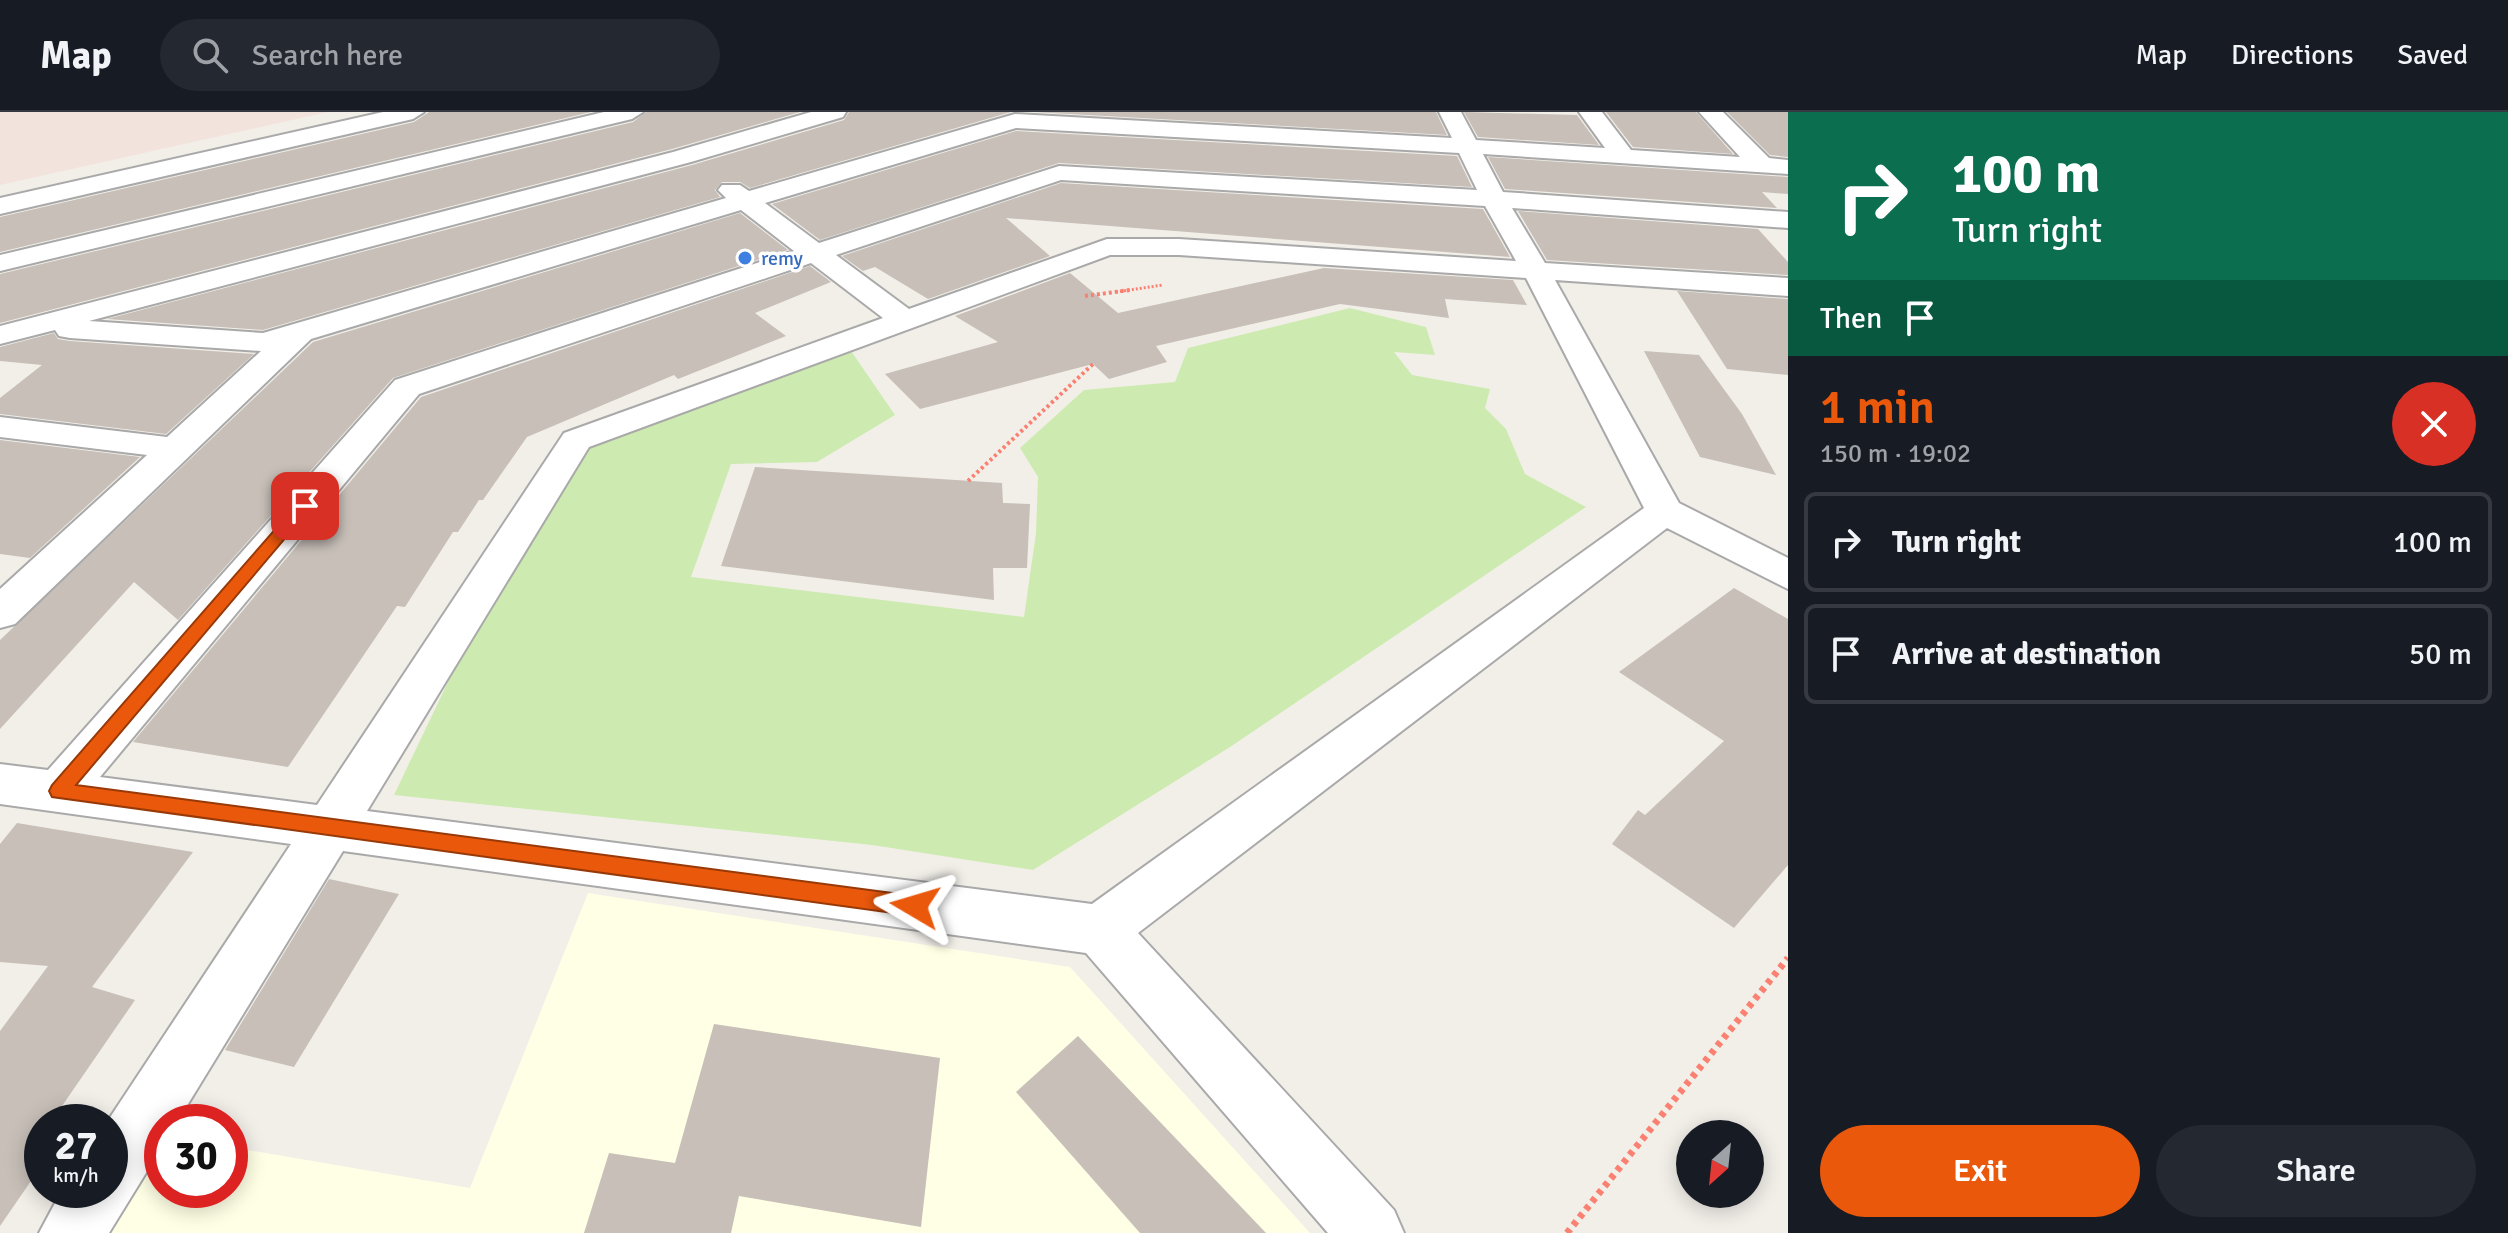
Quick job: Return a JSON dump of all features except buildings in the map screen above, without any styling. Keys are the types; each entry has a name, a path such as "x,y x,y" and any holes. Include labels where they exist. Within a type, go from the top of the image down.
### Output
{"street":[{"path":"0,186 337,112"},
{"path":"0,206 413,112"},
{"path":"0,335 682,157 835,112"},
{"path":"1450,112 1495,201 1665,511 1788,575"},
{"path":"1590,112 1623,155"},
{"path":"1710,112 1776,167"},
{"path":"32,327 264,342 1015,121 1337,125 1466,146 1776,167"},
{"path":"0,263 637,122 682,157 748,201 903,319"},
{"path":"59,791 407,387 1059,173 1257,182 1788,220"},
{"path":"128,1145 576,440 1107,247 1179,247 1788,287"},
{"path":"0,613 300,332"},
{"path":"0,427 174,448"},
{"path":"1100,930 1665,511"},
{"path":"0,563 46,570"},
{"path":"0,784 1100,930 1371,1233"},
{"path":"72,1233 88,1208"}],"path":[{"path":"1073,299 1134,289"},
{"path":"968,481 1093,364"},
{"path":"1567,1233 1788,958"}],"shaded area":[{"path":"0,112 328,112 0,185"},
{"path":"588,893 1070,967 1310,1233 94,1233 111,1208 128,1208 128,1184 144,1161 144,1208 248,1208 248,1150 470,1188"}],"green space":[{"path":"1350,308 1426,327 1435,355 1394,352 1412,375 1490,389 1485,408 1506,429 1525,474 1586,507 1230,747 1033,870 872,845 394,795 448,682 581,448 849,348 895,415 817,462 731,464 691,577 1024,617 1036,533 1038,477 1020,448 1084,390 1175,382 1188,348"}],"place":[{"name":"remy","path":"745,258"}],"route":[{"path":"305,506 59,791 915,906"}]}
